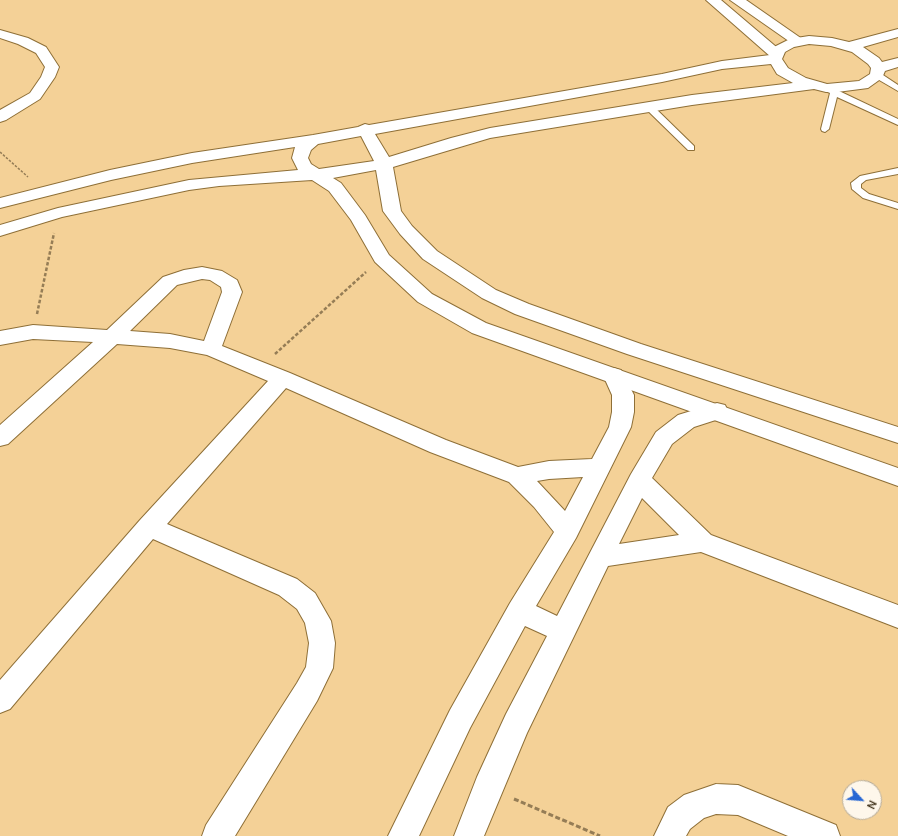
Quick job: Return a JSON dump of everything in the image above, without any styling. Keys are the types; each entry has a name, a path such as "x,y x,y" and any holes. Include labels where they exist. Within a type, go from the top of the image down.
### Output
{"street":[{"path":"713,0 775,56 782,71 790,76 825,88"},
{"path":"737,0 798,41"},
{"path":"851,46 898,33"},
{"path":"0,34 23,41 41,50 52,67 48,77 35,96 0,117"},
{"path":"0,204 110,175 192,158 313,140 365,129 662,78 722,65 775,56 784,46 798,41 821,40 851,46 867,55 874,61 877,71"},
{"path":"0,230 58,213 189,186 218,182 314,175 384,164 457,141 490,133 649,107 825,88 851,88 863,85 872,80 877,71 898,62"},
{"path":"365,129 384,164 392,211 406,230 430,255 489,294 522,309 634,349 898,435"},
{"path":"313,140 303,148 300,158 304,167 314,175 335,187 346,200 382,258 425,298 479,328 717,411 898,477"},
{"path":"0,438 113,336 170,281 184,276 202,273 215,275 230,284 232,292 211,349"},
{"path":"0,338 33,332 113,336 170,341 211,349 260,368 430,443 517,476 546,505 567,531"},
{"path":"403,836 460,719 519,611 567,531 620,427 623,412 623,395 614,375"},
{"path":"0,700 149,528 283,378"},
{"path":"469,836 488,787 516,724 639,480 664,438 686,421 717,411"},
{"path":"517,476 550,470 599,467"},
{"path":"639,480 702,542 898,617"},
{"path":"149,528 288,587 306,601 318,621 322,643 319,668 307,692 217,836"},
{"path":"599,557 702,542"},
{"path":"519,611 562,631"},
{"path":"670,836 679,818 695,806 716,800 738,800 825,836"}],"lane":[{"path":"877,71 898,89"},
{"path":"825,129 825,88 898,122"},
{"path":"649,107 692,148"},
{"path":"898,171 863,178 856,183 856,189 866,196 898,206"}],"path":[{"path":"0,152 43,192"},
{"path":"33,332 58,213"},
{"path":"260,368 382,258"},
{"path":"488,787 600,836"}]}
